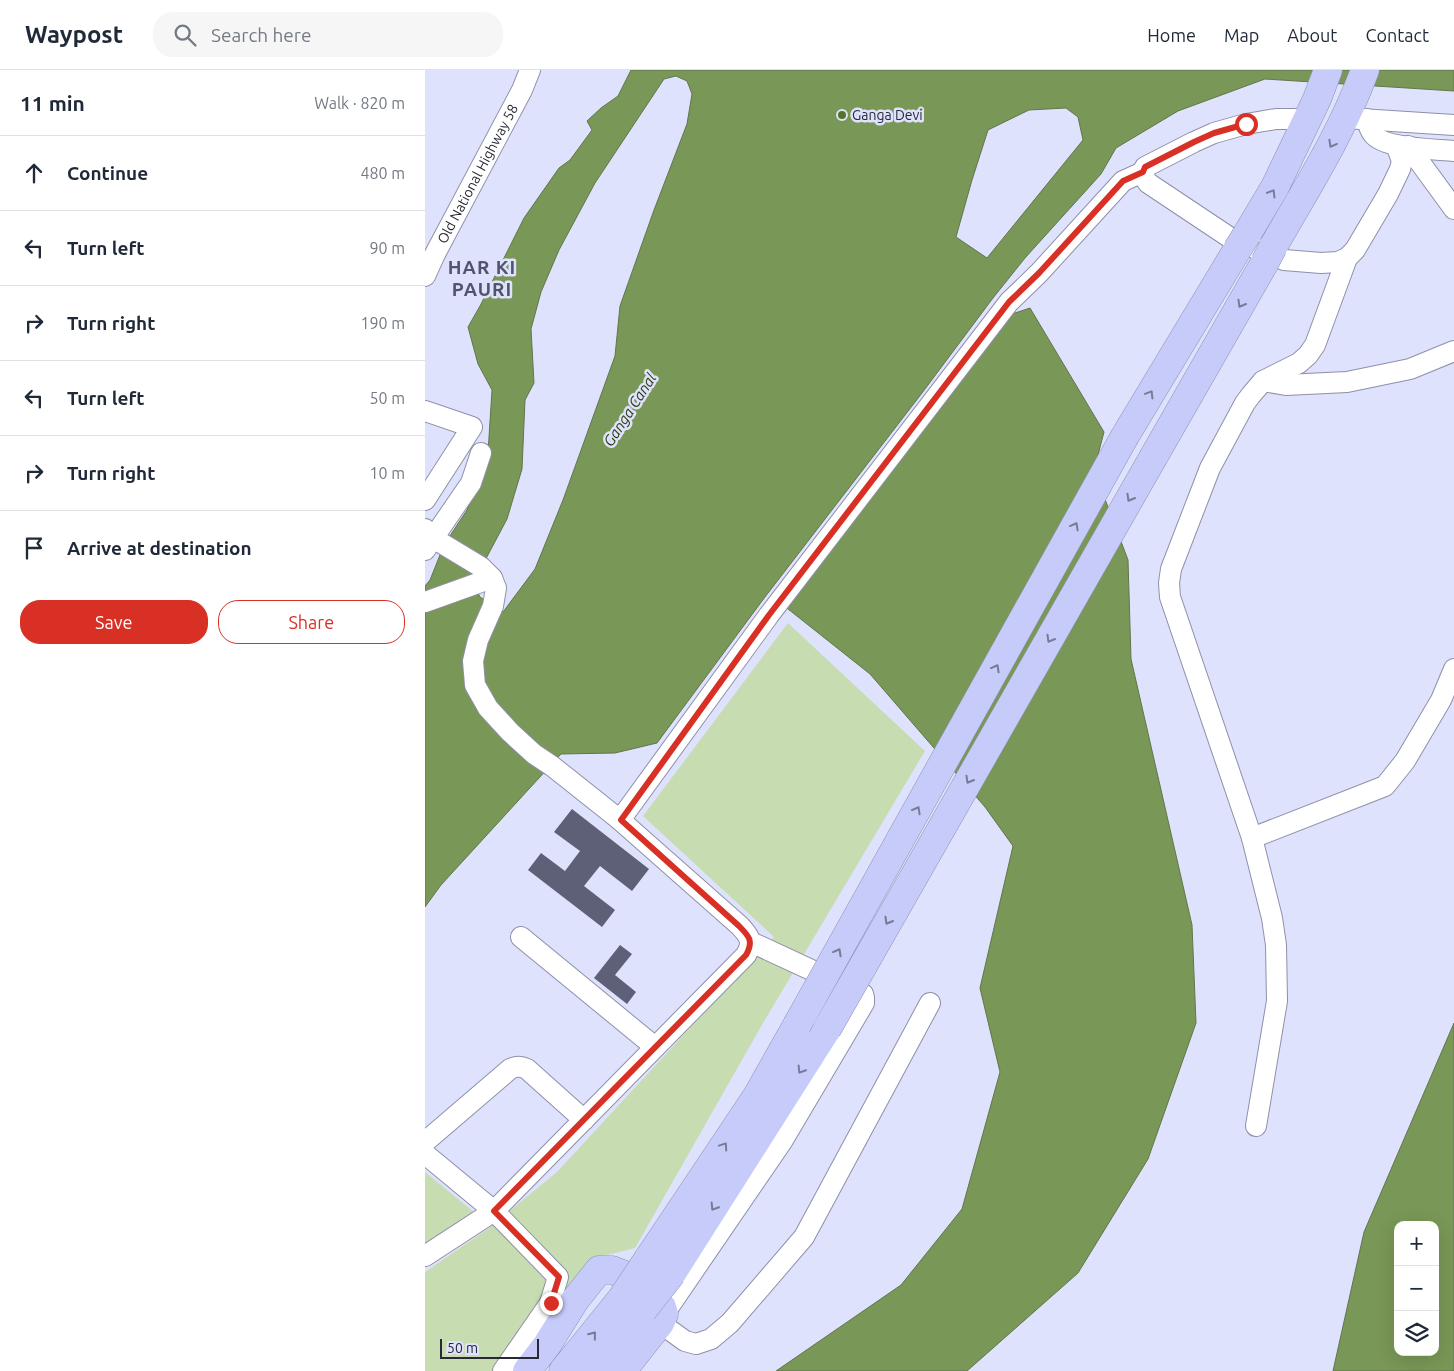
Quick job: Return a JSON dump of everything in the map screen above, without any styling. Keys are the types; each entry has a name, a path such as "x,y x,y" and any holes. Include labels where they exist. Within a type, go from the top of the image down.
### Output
{"highway":[{"path":"622,1371 647,1311 648,1260 757,1096 1125,436 1275,187 1313,109 1329,70"},
{"path":"592,1371 647,1311 827,1029 1335,138 1355,113 1365,70"},
{"path":"527,1371 547,1345 575,1300 599,1270 613,1270 625,1275 662,1307 647,1311 563,1371"}],"street":[{"name":"Old National Highway 58","path":"425,276 531,70"},
{"path":"621,820 769,615 1009,302 1039,273 1123,181 1143,172 1145,167 1214,133 1313,109"},
{"path":"1355,113 1454,125"},
{"path":"1355,113 1380,141 1391,145 1454,151"},
{"path":"1402,146 1454,209"},
{"path":"1256,1126 1277,1001 1276,945 1272,918 1252,838 1170,596 1171,569 1210,468 1245,403 1263,381 1299,363 1315,346 1347,258 1388,194 1400,169 1402,146"},
{"path":"1143,172 1148,183 1232,240 1284,260 1321,263 1338,262 1347,258"},
{"path":"1263,381 1286,385 1347,382 1410,369 1454,351"},
{"path":"425,411 472,427 425,500"},
{"path":"425,1256 494,1211 746,955 750,949 751,942 748,935 739,926 621,820 534,754 510,732 489,708 475,685 473,661 478,640 493,606 497,588 487,573 432,541 471,483 481,453"},
{"path":"425,602 487,573"},
{"path":"1252,838 1385,786 1405,761 1441,700 1454,669"},
{"path":"521,936 655,1047"},
{"path":"751,942 863,994 865,998 783,1140 647,1311 685,1340 696,1344 711,1339 730,1323 804,1237 931,1003"},
{"path":"425,1142 510,1069 516,1066 522,1066 527,1069 584,1120"},
{"path":"425,1154 494,1211 559,1277 551,1303 503,1371"}],"shaded area":[{"path":"788,623 925,751 763,1023 635,1248 595,1258 508,1371 425,1371 425,1272 489,1228 557,1172 774,937 643,816"},
{"path":"425,1172 475,1213 425,1247"}],"water":[{"name":"Ganga Canal","path":"631,70 1454,70 1454,91 1265,79 1178,111 1116,148 1101,174 1025,258 993,298 765,597 657,743 615,753 561,754 441,885 425,907 425,586 430,580 444,545 467,510 488,453 492,390 478,364 468,327 524,218 559,168 570,160 592,130 587,121 618,96","holes":["676,76 687,81 692,94 687,124 620,306 615,356 563,500 535,569 503,612 480,597 473,583 507,519 522,469 525,400 534,383 531,329 541,292 559,250 595,183 664,79","1066,108 1078,117 1083,140 987,258 956,237 988,130 1029,110"]},
{"path":"1030,308 1104,432 1094,470 1128,560 1131,659 1192,925 1196,1023 1148,1159 1078,1273 967,1371 776,1371 901,1285 962,1209 1000,1072 980,988 1013,846 985,807 870,674 783,605 1006,316"},
{"path":"1454,1023 1454,1371 1333,1371 1364,1232"}],"building":[{"path":"572,809 649,869 632,891 600,866 584,886 615,910 602,927 528,870 541,853 565,871 580,851 554,832"},
{"path":"620,945 632,954 615,975 636,992 627,1004 594,978"}],"place":[{"name":"Ganga Devi","path":"842,115"}],"district":[{"name":"HAR KI PAURI","path":"482,278"}],"route":[{"path":"551,1303 559,1277 494,1211 750,949 751,942 748,935 739,926 621,820 769,615 1009,302 1039,273 1123,181 1143,172 1145,167 1194,142 1214,133 1246,124"}]}
